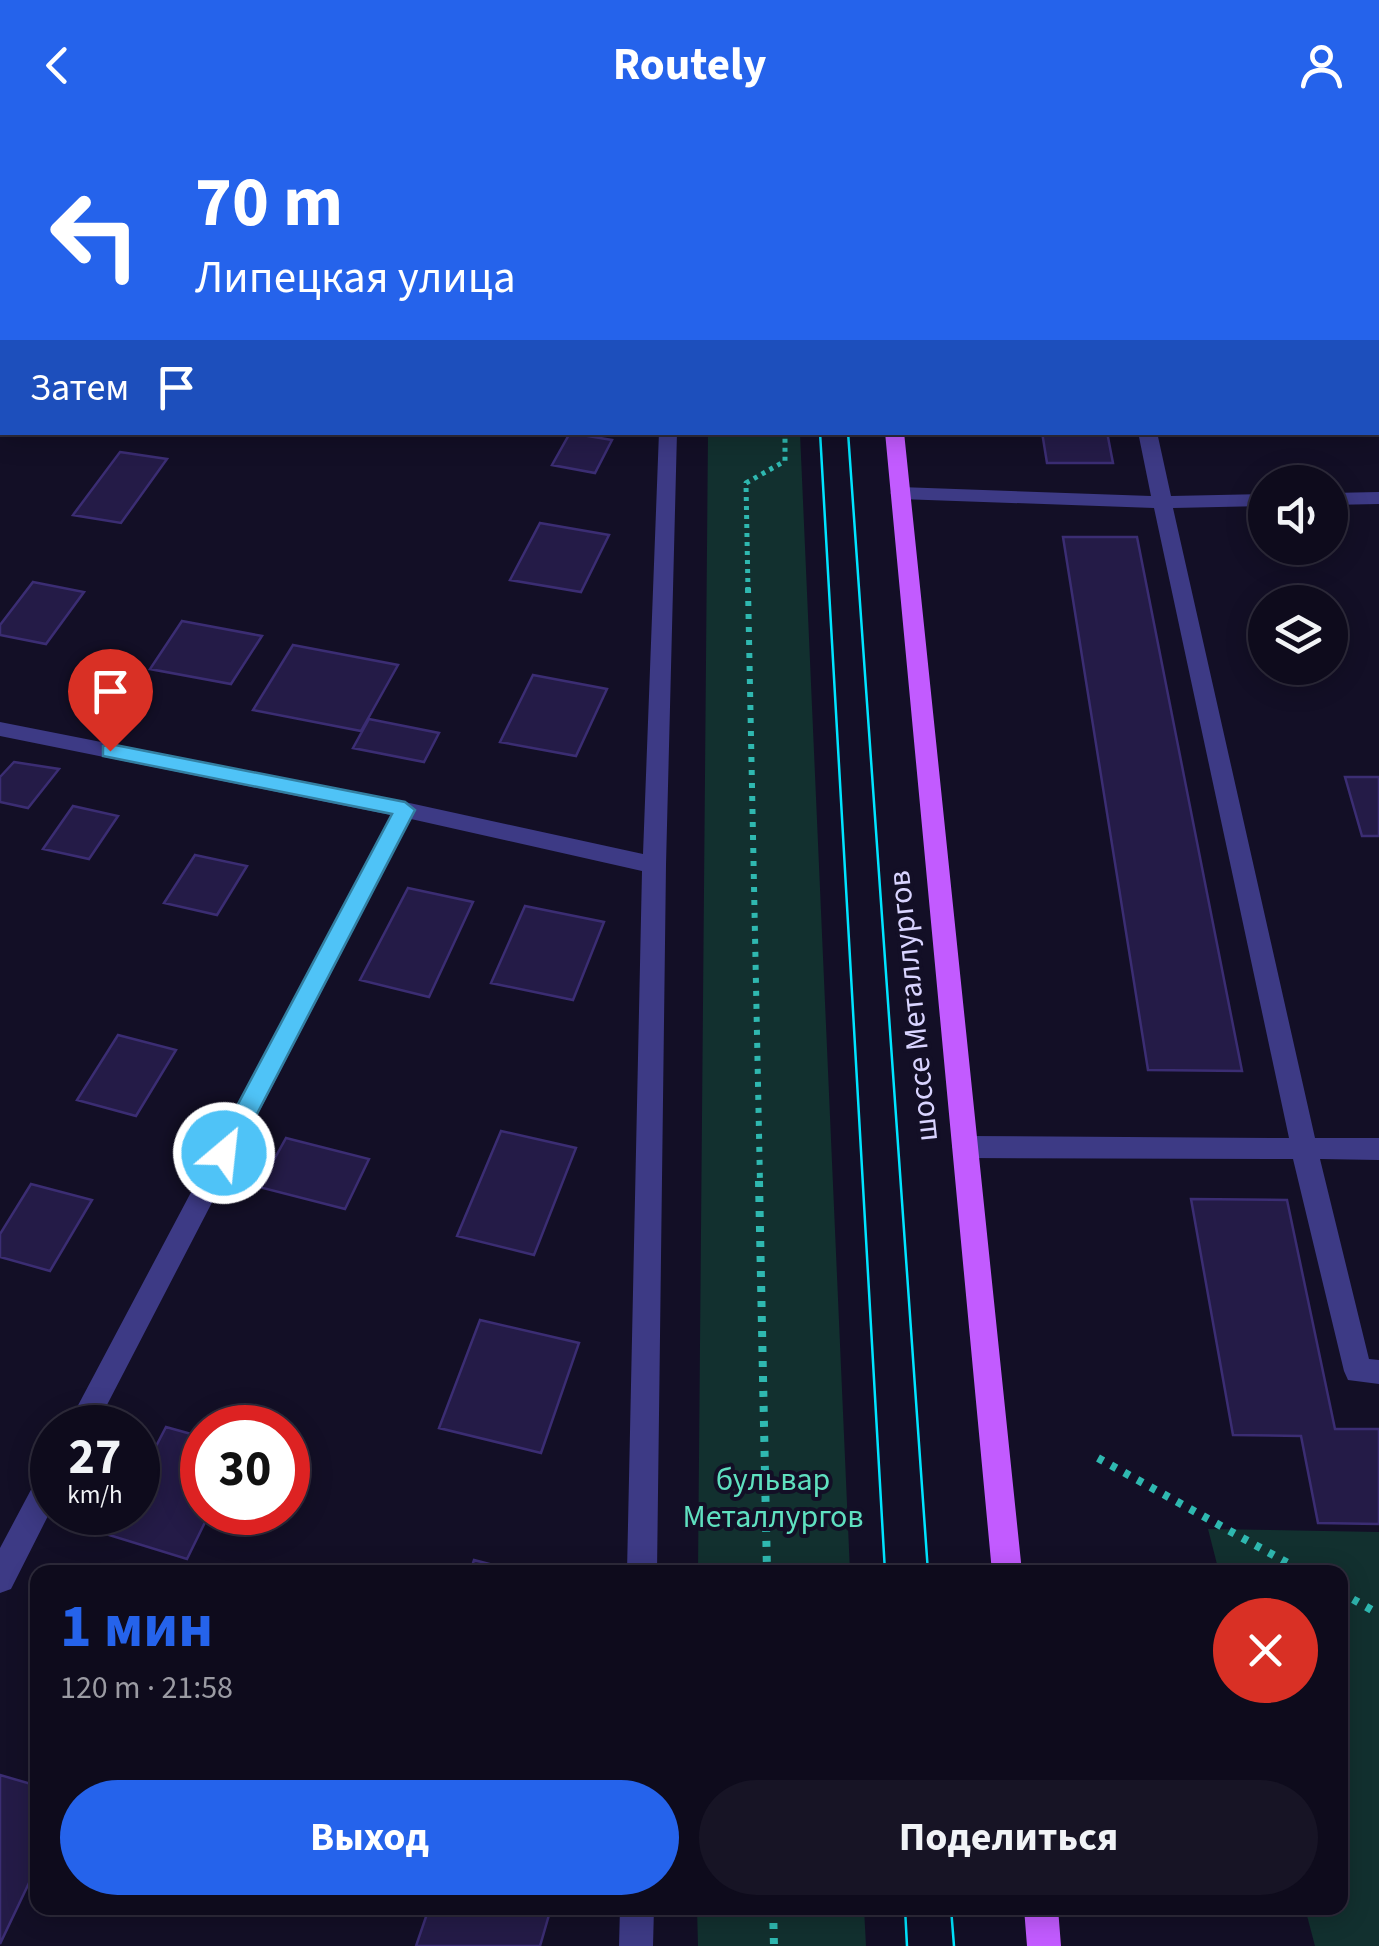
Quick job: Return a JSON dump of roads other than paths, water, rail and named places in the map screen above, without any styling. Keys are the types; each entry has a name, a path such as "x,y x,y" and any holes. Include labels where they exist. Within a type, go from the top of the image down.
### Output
{"main road":[{"name":"шоссе Металлургов","path":"894,435 1006,1565"},
{"path":"1041,1915 1044,1946"}],"street":[{"path":"642,1565 654,865 668,435"},
{"path":"1148,435 1304,1149 1358,1371 1379,1372"},
{"path":"900,493 1165,502 1248,500"},
{"path":"1348,499 1379,498"},
{"path":"0,728 654,865"},
{"path":"92,1405 405,810"},
{"path":"965,1147 1379,1149"},
{"path":"0,1579 30,1521"},
{"path":"636,1946 637,1915"}],"tram line":[{"path":"820,435 885,1565"},
{"path":"848,435 928,1565"},
{"path":"905,1915 907,1946"},
{"path":"952,1915 954,1946"}],"park label":[{"name":"бульвар Металлургов","path":"773,1498"}]}
